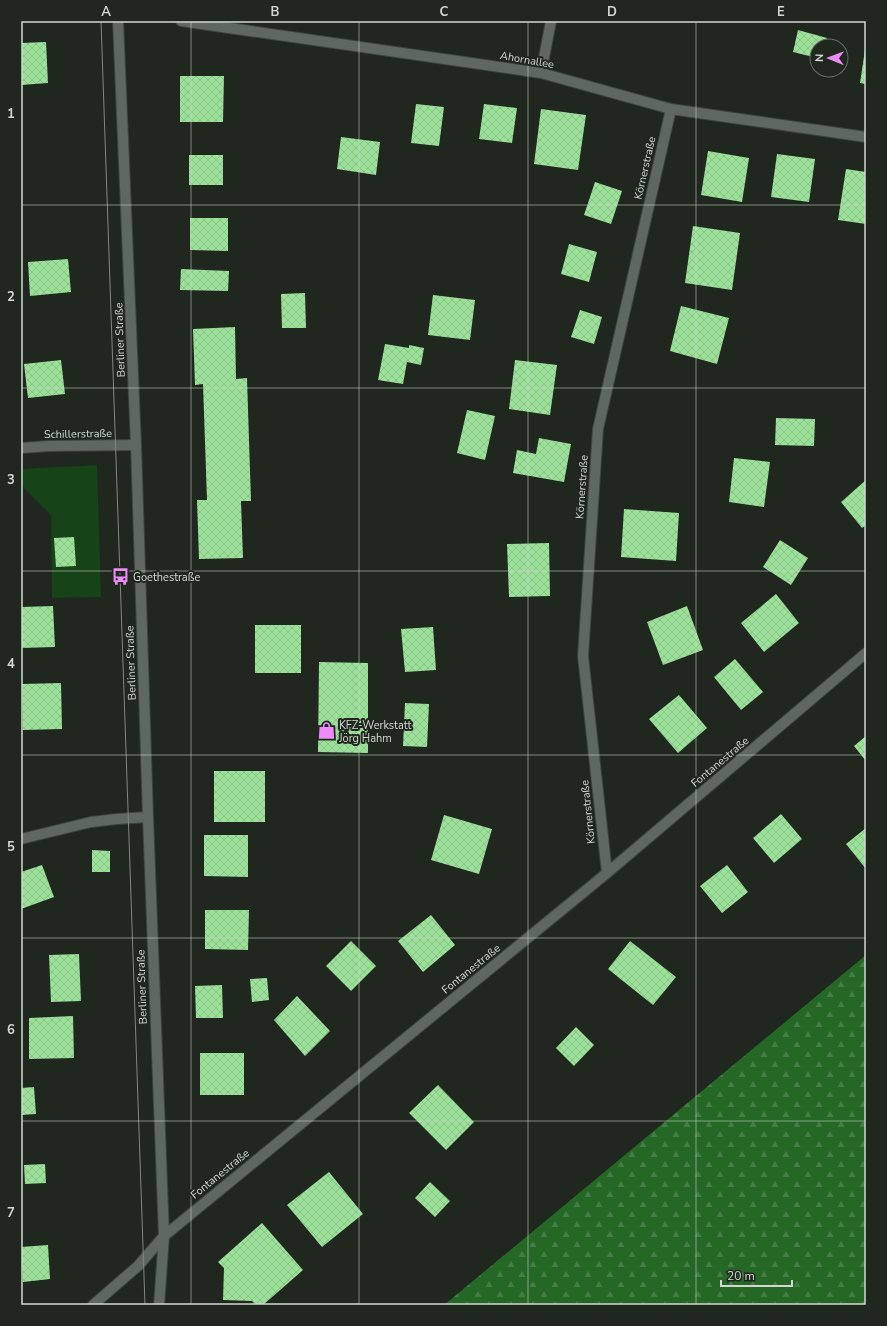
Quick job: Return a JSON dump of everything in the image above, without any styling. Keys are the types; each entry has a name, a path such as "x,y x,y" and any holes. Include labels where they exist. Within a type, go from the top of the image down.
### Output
{"street":[{"name":"Berliner Straße","path":"118,21 136,445 164,1236 159,1305"},
{"name":"Ahornallee","path":"181,21 541,73 671,109 866,137"},
{"path":"541,73 551,21"},
{"name":"Körnerstraße","path":"607,874 583,656 598,429 671,109"},
{"name":"Schillerstraße","path":"21,448 49,446 136,445"},
{"name":"Fontanestraße","path":"93,1305 138,1266 164,1236 607,874 866,653"},
{"path":"21,839 91,822 148,817"}],"green space":[{"path":"97,465 101,597 52,598 51,515 21,485 21,469"},
{"path":"866,955 866,1305 444,1305"}],"building":[{"path":"798,30 827,38 809,38 809,56 793,52"},
{"path":"46,42 48,83 21,85 21,43"},
{"path":"866,50 866,84 860,83"},
{"path":"180,76 224,76 223,122 180,122"},
{"path":"416,104 444,107 439,146 411,143"},
{"path":"484,104 517,108 512,143 479,139"},
{"path":"541,109 586,115 578,170 534,164"},
{"path":"341,137 380,142 376,175 337,169"},
{"path":"708,151 749,158 742,202 701,195"},
{"path":"777,154 815,159 809,202 771,197"},
{"path":"189,155 223,155 223,185 189,185"},
{"path":"846,169 866,172 866,224 838,220"},
{"path":"595,182 622,191 611,224 584,215"},
{"path":"190,218 228,218 228,251 190,250"},
{"path":"693,226 740,233 732,290 685,283"},
{"path":"569,244 597,252 589,282 561,274"},
{"path":"68,259 71,292 30,296 28,262"},
{"path":"181,269 229,271 228,291 180,290"},
{"path":"305,293 306,328 282,328 281,294"},
{"path":"433,295 475,300 470,340 428,335"},
{"path":"681,306 729,318 717,364 670,351"},
{"path":"580,310 602,317 594,344 571,337"},
{"path":"235,327 236,379 247,378 251,501 241,501 243,558 199,559 197,500 207,500 203,384 195,385 193,329"},
{"path":"385,344 409,348 409,345 424,348 421,365 407,362 403,384 378,380"},
{"path":"61,360 65,394 28,398 24,364"},
{"path":"515,360 557,365 550,415 509,409"},
{"path":"467,410 495,416 485,460 457,453"},
{"path":"776,418 815,419 814,446 775,445"},
{"path":"539,438 571,444 564,482 513,473 517,450 536,454"},
{"path":"734,458 770,462 764,507 729,502"},
{"path":"866,480 866,525 862,528 841,502"},
{"path":"624,509 679,513 676,561 621,557"},
{"path":"74,537 76,566 56,567 54,538"},
{"path":"780,540 808,558 791,585 763,567"},
{"path":"549,543 550,596 509,597 507,544"},
{"path":"776,594 799,623 764,652 741,623"},
{"path":"53,606 55,647 21,648 21,607"},
{"path":"687,606 703,650 663,665 647,622"},
{"path":"255,625 301,625 301,673 255,673"},
{"path":"433,627 436,670 405,672 401,629"},
{"path":"735,659 763,692 741,710 714,677"},
{"path":"319,662 368,663 368,753 318,752"},
{"path":"61,683 62,729 23,730 22,684"},
{"path":"679,695 707,728 678,753 649,719"},
{"path":"405,703 429,704 427,747 403,746"},
{"path":"866,736 866,761 854,746"},
{"path":"214,771 265,771 265,822 214,822"},
{"path":"781,814 802,839 774,863 753,838"},
{"path":"444,815 492,829 479,874 431,860"},
{"path":"866,828 866,869 846,844"},
{"path":"204,835 248,835 248,877 204,876"},
{"path":"92,850 110,851 110,872 92,872"},
{"path":"42,865 54,897 21,909 21,872"},
{"path":"727,865 748,892 722,913 700,886"},
{"path":"205,910 249,910 248,950 205,949"},
{"path":"431,915 455,945 423,972 398,941"},
{"path":"351,941 376,966 351,991 326,966"},
{"path":"630,941 676,977 653,1005 608,969"},
{"path":"79,954 81,1001 51,1002 49,955"},
{"path":"267,978 269,1000 252,1002 250,979"},
{"path":"222,985 223,1018 196,1018 195,986"},
{"path":"297,996 330,1031 305,1056 274,1020"},
{"path":"73,1016 74,1058 29,1059 29,1018"},
{"path":"576,1027 594,1045 574,1066 556,1048"},
{"path":"200,1053 244,1053 244,1095 200,1095"},
{"path":"438,1085 474,1122 446,1150 409,1113"},
{"path":"34,1087 36,1114 21,1115 21,1088"},
{"path":"45,1164 46,1183 25,1184 24,1165"},
{"path":"329,1172 363,1214 322,1247 287,1205"},
{"path":"430,1182 450,1201 435,1217 415,1198"},
{"path":"262,1223 303,1270 263,1305 256,1305 252,1301 223,1300 224,1268 218,1262"},
{"path":"48,1245 50,1279 23,1282 21,1247"}],"tram line":[{"path":"101,21 145,1305"}],"place":[{"name":"Goethestraße","path":"120,577"},
{"name":"KFZ-Werkstatt Jörg Hahm","path":"326,731"}]}
